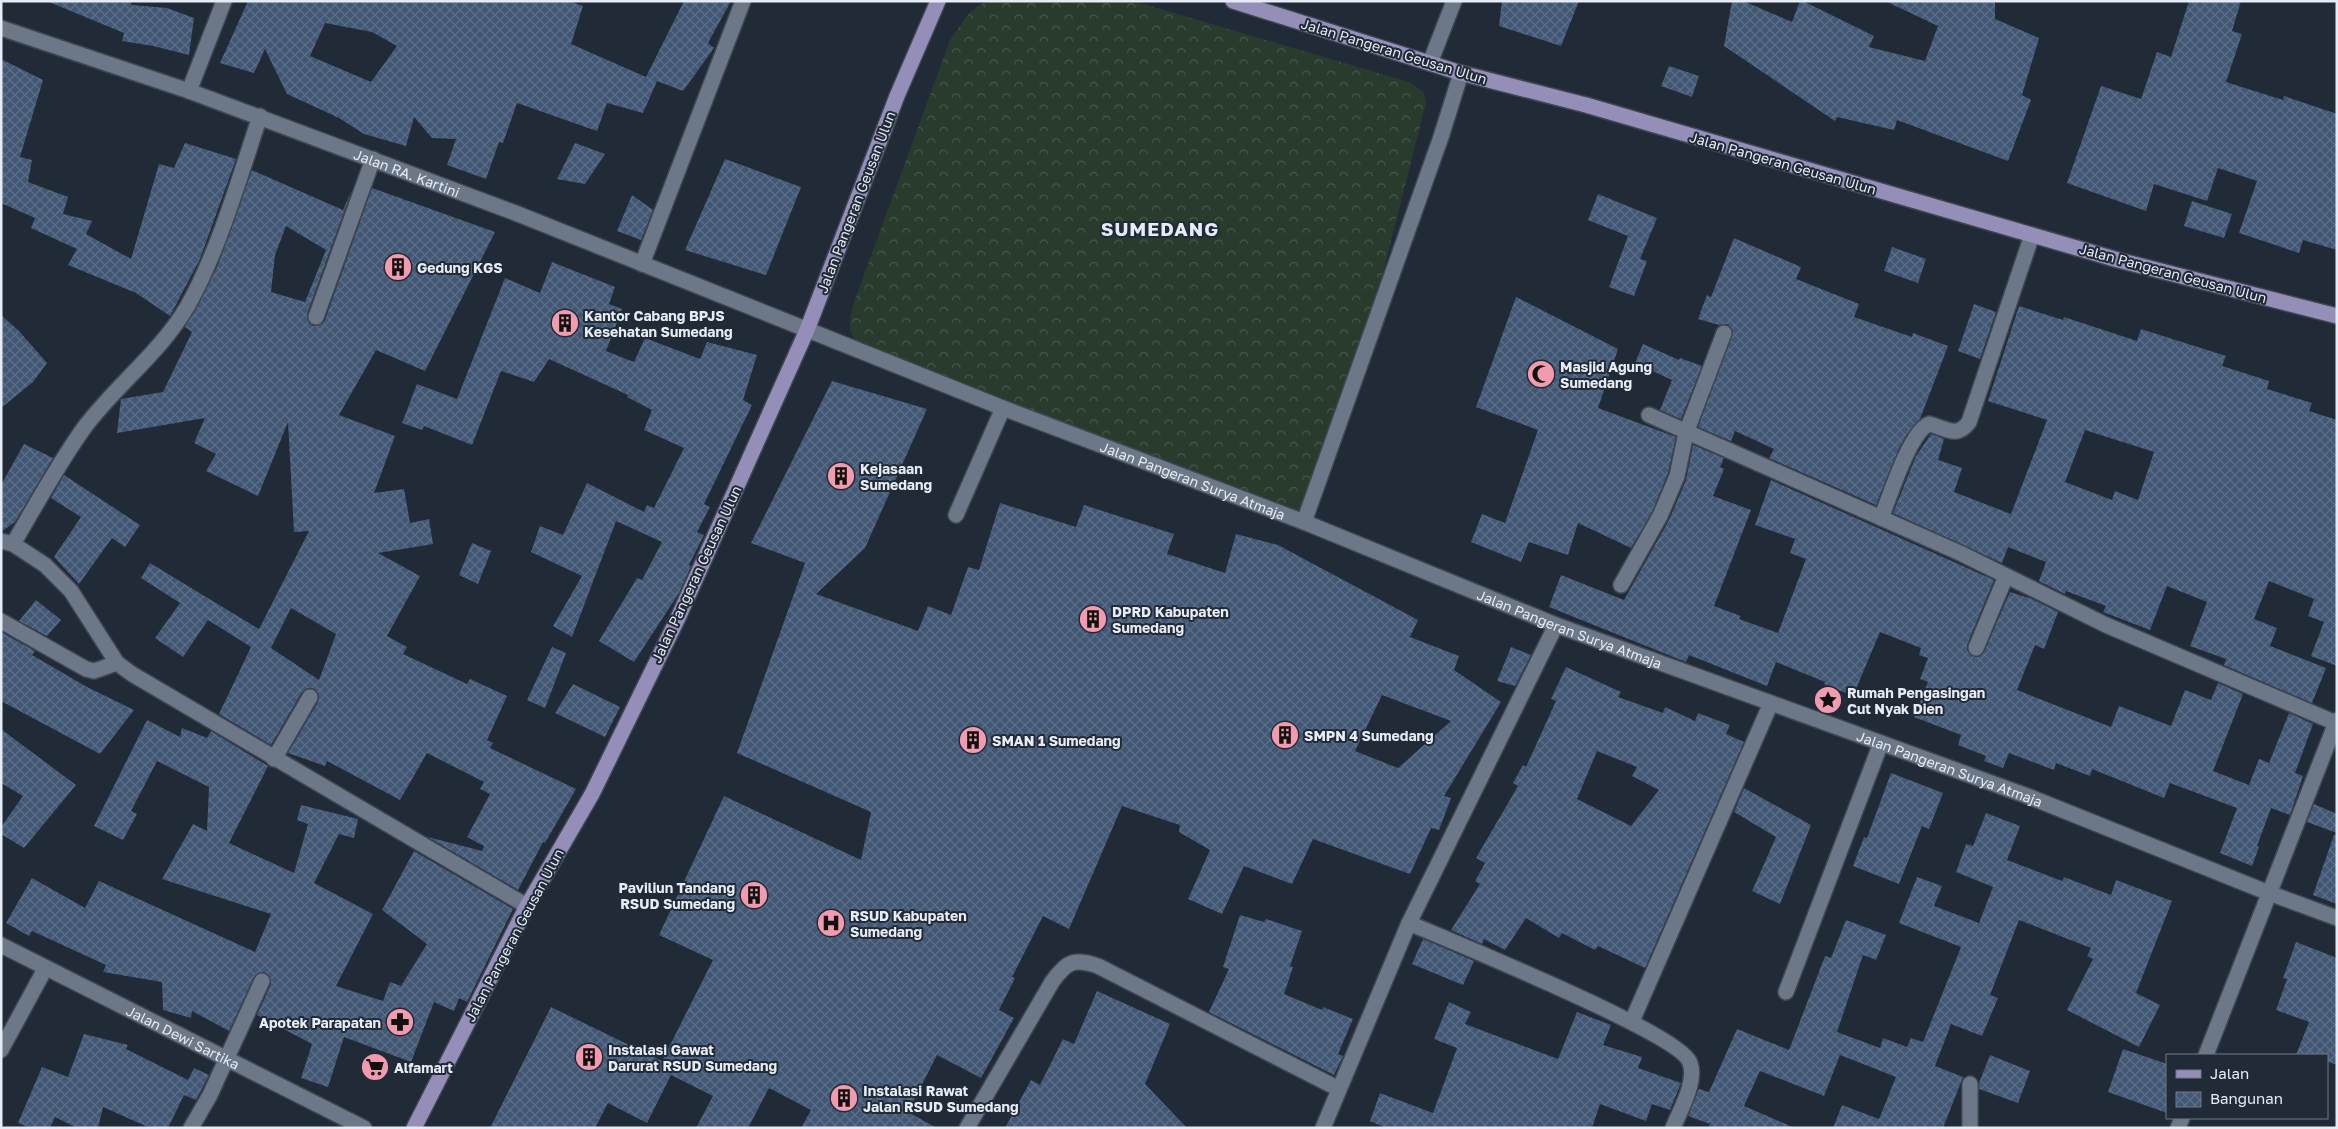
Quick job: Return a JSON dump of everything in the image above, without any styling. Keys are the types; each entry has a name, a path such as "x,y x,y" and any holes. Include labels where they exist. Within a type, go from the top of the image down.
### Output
{"main road":[{"name":"Jalan Pangeran Geusan Ulun","path":"414,1128 527,906 592,794 678,618 807,330 897,96 938,1"},
{"name":"Jalan Pangeran Geusan Ulun","path":"1233,1 1461,73 1586,105 2032,235 2337,316"}],"street":[{"path":"190,91 224,1"},
{"path":"642,264 742,1"},
{"path":"1430,63 1454,1"},
{"name":"Jalan RA. Kartini","path":"1,28 260,116 807,330"},
{"path":"1304,522 1438,147 1461,73"},
{"path":"260,116 216,245 187,307 159,347 116,389 83,428 7,542 45,565 71,591 117,664 274,759 527,906"},
{"path":"316,317 373,160"},
{"path":"1881,518 1910,448 1920,429 1928,424 1960,431 1969,422 2032,235"},
{"name":"Jalan Pangeran Surya Atmaja","path":"807,330 1002,408 1304,522 1556,625 2030,797 2269,893 2337,918"},
{"path":"1621,585 1660,516 1676,476 1686,433 1724,333"},
{"path":"956,515 1002,408"},
{"path":"1650,415 1686,433 1881,518 2106,625 2336,721 2206,1054"},
{"path":"1976,648 2006,576"},
{"path":"1,621 86,669 100,670 117,664"},
{"path":"1323,1128 1409,923 1556,625"},
{"path":"274,759 310,697"},
{"path":"1632,1021 1770,703"},
{"path":"1786,992 1880,743"},
{"path":"1409,923 1632,1021 1676,1047 1688,1058 1691,1064 1690,1081 1673,1128"},
{"name":"Jalan Dewi Sartika","path":"1,945 364,1128"},
{"path":"967,1128 1060,969 1071,962 1083,961 1098,966 1339,1089"},
{"path":"1,1050 46,969"},
{"path":"191,1128 210,1095 262,981"},
{"path":"1970,1084 1970,1128"}],"green space":[{"path":"986,1 1134,1 1409,82 1424,92 1426,103 1372,316 1303,518 860,347 856,342 850,328 853,305 950,40 970,12"}],"building":[{"path":"130,1 132,5 167,8 194,18 189,55 122,41 124,33 49,2"},
{"path":"248,1 569,1 583,6 571,44 646,77 684,1 731,1 708,43 714,48 683,91 657,81 643,113 607,103 597,131 517,103 503,143 499,142 486,179 447,165 456,139 432,138 414,117 406,146 364,134 339,118 287,94 265,49 254,73 220,63","holes":["325,23 372,32 397,46 371,82 310,56"]},
{"path":"1502,1 1579,1 1561,46 1499,26"},
{"path":"1732,1 1743,1 1792,22 1800,1 1803,1 1874,36 1869,47 1925,61 1938,26 1885,1 1995,1 1995,19 2039,38 2022,95 2031,100 2008,161 1897,120 1894,130 1837,117 1835,121 1724,46"},
{"path":"2189,1 2241,1 2232,31 2242,34 2226,82 2283,100 2284,96 2337,114 2337,250 2303,240 2299,253 2239,233 2257,181 2218,168 2207,201 2154,184 2146,211 2067,183 2101,86 2141,99 2157,52 2171,57"},
{"path":"1,59 43,80 20,157 32,160 28,182 68,197 63,214 92,221 86,234 131,259 159,164 174,168 185,143 236,159 200,259 170,316 136,293 68,265 77,249 31,228 35,218 1,203"},
{"path":"1669,66 1699,76 1692,97 1661,86"},
{"path":"575,143 605,154 585,184 557,179"},
{"path":"725,159 801,187 766,275 685,250"},
{"path":"252,170 343,210 352,190 307,314 309,323 313,326 322,324 325,320 372,188 495,232 425,371 376,350 339,415 395,436 374,493 404,489 410,523 429,519 433,544 378,553 420,576 387,636 407,647 403,654 467,684 470,679 507,696 487,740 493,743 490,748 576,789 545,843 543,842 518,890 428,837 482,851 484,846 467,837 490,794 480,789 484,782 427,753 400,800 327,761 325,766 288,753 318,702 319,697 315,689 310,688 302,692 271,745 219,714 251,647 208,620 183,657 155,638 180,603 141,578 150,563 259,629 309,531 294,532 288,422 258,496 206,471 216,454 194,443 205,418 117,433 121,399 163,392 192,332 185,327 217,267","holes":["286,226 326,250 305,302 271,292 275,255","291,608 336,634 319,680 271,648"]},
{"path":"1598,194 1657,218 1640,259 1647,261 1634,296 1609,287 1628,236 1588,220"},
{"path":"632,195 653,210 641,240 617,231"},
{"path":"2192,201 2232,214 2224,238 2184,226"},
{"path":"1734,238 1801,267 1796,279 1859,304 1854,317 1912,337 1913,333 1948,346 1920,419 1907,434 1899,448 1876,505 1769,458 1774,449 1735,431 1731,441 1698,427 1733,332 1728,324 1719,325 1698,319 1707,295 1711,297"},
{"path":"1892,247 1926,259 1918,283 1884,271"},
{"path":"552,262 615,287 609,304 622,309 606,351 634,362 645,338 700,359 707,342 757,355 743,400 752,405 704,504 710,507 697,532 704,535 689,565 691,566 679,593 634,662 599,641 637,578 642,580 662,542 616,521 572,637 553,626 582,576 531,552 540,526 563,535 587,483 644,512 647,505 654,508 684,448 644,430 652,410 627,397 628,395 549,359 534,382 501,371 472,445 424,426 422,430 402,423 417,384 457,399 505,278 540,293"},
{"path":"1516,297 1618,349 1598,408 1676,437 1668,473 1652,512 1631,548 1578,523 1568,555 1529,542 1521,562 1471,542 1482,514 1505,523 1538,430 1476,407"},
{"path":"1974,304 1996,312 1980,359 1958,351"},
{"path":"2019,306 2063,320 2064,317 2137,341 2141,329 2226,356 2222,366 2269,381 2267,389 2312,403 2309,411 2337,420 2337,666 2311,656 2324,622 2308,616 2314,599 2269,581 2254,619 2277,628 2270,646 2326,668 2312,703 2224,665 2226,659 2190,646 2207,602 2167,586 2150,630 2103,612 2106,606 2066,591 2065,594 2039,581 2046,562 2008,547 2002,563 1893,513 1916,456 1931,434 1944,439 1938,460 1962,468 1954,492 2011,514 2047,420 1988,401","holes":["2085,430 2154,452 2138,500 2115,491 2112,500 2065,482"]},
{"path":"1,315 19,331 47,363 33,382 1,408"},
{"path":"1643,344 1679,360 1680,358 1702,366 1681,419 1660,410 1672,380 1635,363"},
{"path":"832,381 927,409 865,548 816,594 918,631 928,606 951,615 968,567 979,570 1000,503 1076,527 1084,505 1174,534 1167,554 1225,573 1236,534 1278,545 1418,620 1410,637 1459,656 1454,670 1501,702 1444,796 1451,798 1439,830 1431,828 1410,874 1313,839 1292,884 1244,866 1222,914 1188,899 1210,850 1179,832 1180,825 1122,806 1069,929 1043,916 1012,977 1015,978 999,1010 1014,1018 981,1078 937,1055 908,1112 937,1128 801,1128 811,1110 769,1088 748,1128 696,1128 713,1096 671,1075 647,1123 608,1103 595,1128 490,1128 551,1007 662,1061 713,960 659,935 724,796 861,860 871,812 737,753 805,563 751,543","holes":["1382,695 1451,721 1398,768 1355,751"]},
{"path":"24,444 53,458 15,522 1,532 1,485"},
{"path":"1693,445 1724,458 1720,467 1724,469 1713,496 1751,510 1714,606 1741,616 1739,619 1778,633 1806,559 1790,553 1795,539 1755,525 1771,480 1994,580 1967,645 1967,650 1972,656 1978,657 1984,652 2010,592 2032,599 2058,612 2044,649 2035,645 2017,690 2111,727 2119,706 2171,726 2185,690 2211,700 2218,683 2243,694 2213,771 2249,785 2259,759 2269,763 2289,713 2313,724 2295,773 2303,776 2290,815 2271,808 2252,866 2220,853 2237,808 2170,783 2164,798 2092,769 2090,776 2056,763 2054,770 2009,753 2003,768 1984,761 1986,756 1958,745 1961,735 1914,717 1928,682 1920,679 1928,658 1919,655 1921,648 1880,632 1853,696 1776,662 1767,686 1689,655 1686,662 1549,607 1561,575 1624,600 1669,520 1686,480"},
{"path":"64,475 140,525 125,547 112,538 79,584 54,557 81,517 51,498"},
{"path":"472,543 491,551 478,584 459,575"},
{"path":"36,600 61,620 47,636 19,621"},
{"path":"1,632 35,651 32,655 87,687 134,710 100,754 1,701"},
{"path":"552,647 566,653 545,708 527,700"},
{"path":"1511,647 1531,655 1515,686 1497,681"},
{"path":"1566,667 1621,692 1618,697 1663,713 1665,707 1695,721 1698,713 1730,725 1726,734 1744,742 1645,968 1598,946 1595,950 1562,933 1559,938 1526,918 1505,950 1484,939 1482,944 1451,930 1480,884 1475,881 1485,863 1476,858 1518,786 1513,783 1523,765 1526,767 1556,701 1551,699","holes":["1597,751 1637,767 1632,776 1659,790 1631,826 1577,799"]},
{"path":"573,684 620,707 605,737 555,713"},
{"path":"147,720 180,737 182,728 207,738 211,731 268,766 229,843 294,873 308,824 297,820 301,805 358,819 354,838 339,834 314,883 373,914 336,986 383,1001 390,982 401,986 427,944 382,910 414,851 513,909 467,1002 459,998 454,1011 434,1002 411,1062 344,1037 328,1087 301,1078 312,1044 257,1015 271,984 271,980 266,973 261,972 254,977 229,1031 192,1011 191,1018 163,1010 162,982 103,972 106,965 32,931 29,936 6,923 32,878 85,908 99,881 255,952 271,914 162,879 193,824 207,831 209,787 157,761 131,811 137,814 123,840 94,826"},
{"path":"1,729 76,785 24,848 1,834 1,827 23,796 1,783"},
{"path":"1891,773 1943,793 1929,829 1922,826 1899,884 1853,866 1864,837 1867,838"},
{"path":"1744,788 1811,825 1780,904 1752,891 1776,837 1734,812"},
{"path":"2314,804 2337,814 2337,833 2307,822"},
{"path":"1986,813 2020,826 2007,860 2062,881 2064,877 2111,895 2116,880 2172,901 2136,993 2160,1005 2139,1047 2067,1010 2093,959 2087,956 2091,948 2019,920 1990,995 1998,998 1982,1036 1951,1024 1935,1066 1963,1077 1943,1128 1833,1128 1842,1105 1879,1119 1896,1077 1840,1055 1824,1096 1760,1071 1744,1106 1795,1128 1708,1128 1710,1124 1688,1116 1699,1089 1709,1092 1737,1029 1789,1050 1825,956 1831,958 1846,920 1886,935 1876,960 1863,955 1837,1032 1880,1048 1883,1038 1907,1047 1911,1038 1923,1042 1961,947 1899,923 1917,877 1942,886 1934,906 1979,923 1993,887 1956,872 1966,844 1973,846"},
{"path":"2334,835 2337,836 2337,904 2313,895"},
{"path":"1240,915 1264,922 1266,919 1302,931 1290,966 1293,967 1284,994 1322,1010 1323,1007 1353,1019 1338,1054 1343,1056 1334,1075 1209,1012 1229,969 1223,967"},
{"path":"1423,939 1474,961 1463,985 1412,964"},
{"path":"2296,942 2337,958 2337,1065 2328,1061 2328,1054 2296,1054 2309,1022 2276,1010 2287,979 2283,978"},
{"path":"1097,991 1170,1024 1145,1084 1187,1128 1005,1128 1031,1080 1040,1085 1063,1039 1074,1044"},
{"path":"1449,1002 1471,1012 1465,1024 1558,1059 1577,1012 1611,1025 1603,1045 1642,1057 1638,1068 1681,1083 1670,1110 1652,1104 1646,1121 1600,1104 1592,1128 1386,1128 1370,1121 1380,1093 1433,1113 1457,1048 1434,1039"},
{"path":"84,1034 128,1045 126,1049 188,1080 194,1068 209,1075 196,1100 184,1095 168,1128 150,1128 103,1107 98,1128 77,1128 55,1117 50,1128 31,1128 18,1123 42,1067 68,1077"},
{"path":"2123,1049 2166,1064 2166,1113 2108,1092"},
{"path":"1990,1055 2030,1071 2018,1103 1979,1089 1979,1083"}],"place":[{"name":"Gedung KGS","path":"398,267"},
{"name":"Kantor Cabang BPJS Kesehatan Sumedang","path":"565,323"},
{"name":"Masjid Agung Sumedang","path":"1541,374"},
{"name":"Kejasaan Sumedang","path":"841,476"},
{"name":"DPRD Kabupaten Sumedang","path":"1093,619"},
{"name":"Rumah Pengasingan Cut Nyak Dien","path":"1828,700"},
{"name":"SMPN 4 Sumedang","path":"1285,735"},
{"name":"SMAN 1 Sumedang","path":"973,740"},
{"name":"Paviliun Tandang RSUD Sumedang","path":"754,895"},
{"name":"RSUD Kabupaten Sumedang","path":"831,923"},
{"name":"Apotek Parapatan","path":"400,1022"},
{"name":"Instalasi Gawat Darurat RSUD Sumedang","path":"589,1057"},
{"name":"Alfamart","path":"375,1067"},
{"name":"Instalasi Rawat Jalan RSUD Sumedang","path":"844,1098"}],"district":[{"name":"SUMEDANG","path":"1160,228"}]}
